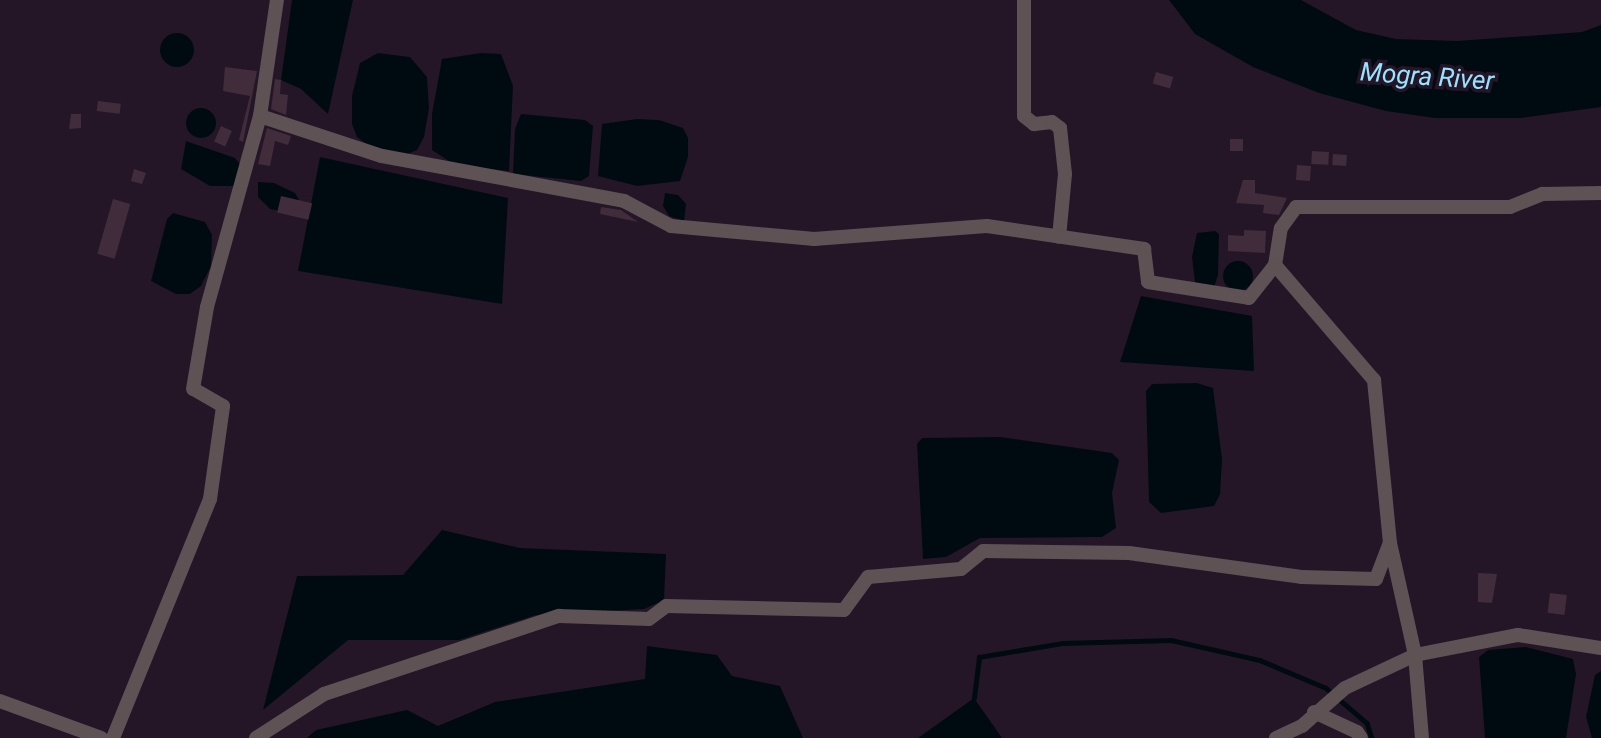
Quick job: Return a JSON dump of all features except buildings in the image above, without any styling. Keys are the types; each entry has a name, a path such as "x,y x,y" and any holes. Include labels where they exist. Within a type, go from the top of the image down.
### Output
{"street":[{"path":"113,738 210,499 223,406 193,389 207,307 260,116 277,0"},
{"path":"1024,0 1024,116 1034,124 1052,122 1060,128 1065,174 1059,237"},
{"path":"260,116 382,156 624,201 671,226 814,239 987,226 1144,249 1148,282 1249,298 1275,265 1281,228 1296,207 1510,207 1542,194 1601,193"},
{"path":"1275,265 1374,380 1390,543 1415,655 1422,738"},
{"path":"256,738 324,694 559,615 649,619 666,606 844,610 868,577 961,569 983,551 1129,553 1301,577 1376,579 1390,543"},
{"path":"1276,738 1302,726 1314,712 1345,688 1415,655 1518,635 1601,648"},
{"path":"0,701 101,738"},
{"path":"1314,712 1361,738"}],"water":[{"path":"292,0 353,0 328,114 301,89 281,80"},
{"name":"Mogra River","path":"1169,0 1301,0 1356,30 1396,39 1457,41 1582,32 1601,25 1601,107 1521,118 1435,118 1386,111 1319,93 1253,67 1195,34"},
{"path":"177,33 189,38 194,50 189,62 177,67 165,62 160,50 165,38"},
{"path":"378,53 410,57 427,77 429,108 424,137 417,150 405,155 372,148 357,137 352,124 352,96 360,63"},
{"path":"481,53 501,54 513,86 509,171 455,165 432,150 432,114 442,59"},
{"path":"201,108 212,112 216,123 212,134 201,138 190,134 186,123 190,112"},
{"path":"521,114 585,120 593,126 589,176 581,181 513,174 515,129"},
{"path":"637,119 659,120 683,128 688,138 688,157 680,181 637,186 598,176 602,124"},
{"path":"186,141 235,158 242,167 234,186 210,186 181,169"},
{"path":"320,157 508,198 502,304 298,271"},
{"path":"258,182 274,183 295,193 299,200 286,212 270,209 258,197"},
{"path":"665,193 678,195 686,204 684,221 669,216 663,206"},
{"path":"173,213 205,222 212,235 211,266 201,286 190,294 176,294 151,281 167,219"},
{"path":"1215,231 1219,234 1218,275 1214,287 1205,288 1195,282 1192,257 1197,233"},
{"path":"1238,261 1244,262 1252,270 1252,282 1244,290 1238,291 1232,290 1224,282 1223,276 1224,270 1232,262"},
{"path":"1141,296 1252,316 1254,371 1120,362"},
{"path":"1197,383 1213,388 1222,459 1220,494 1214,506 1161,513 1149,502 1146,391 1152,384"},
{"path":"1000,437 1112,453 1119,460 1112,493 1116,528 1102,537 980,538 946,557 923,559 917,444 922,438"},
{"path":"442,530 520,548 666,554 664,600 644,609 536,615 459,640 348,640 263,710 297,576 403,575"},
{"path":"647,646 717,655 732,676 780,686 803,738 307,738 316,730 407,710 438,726 495,702 645,679"},
{"path":"1526,647 1573,659 1576,674 1566,738 1485,738 1479,657 1488,650"},
{"path":"1601,671 1601,738 1592,738 1586,717 1595,675"},
{"path":"974,698 1002,738 918,738"}],"waterway":[{"path":"974,698 979,657 1063,643 1171,640 1260,660 1326,688 1367,723 1372,738"}]}
